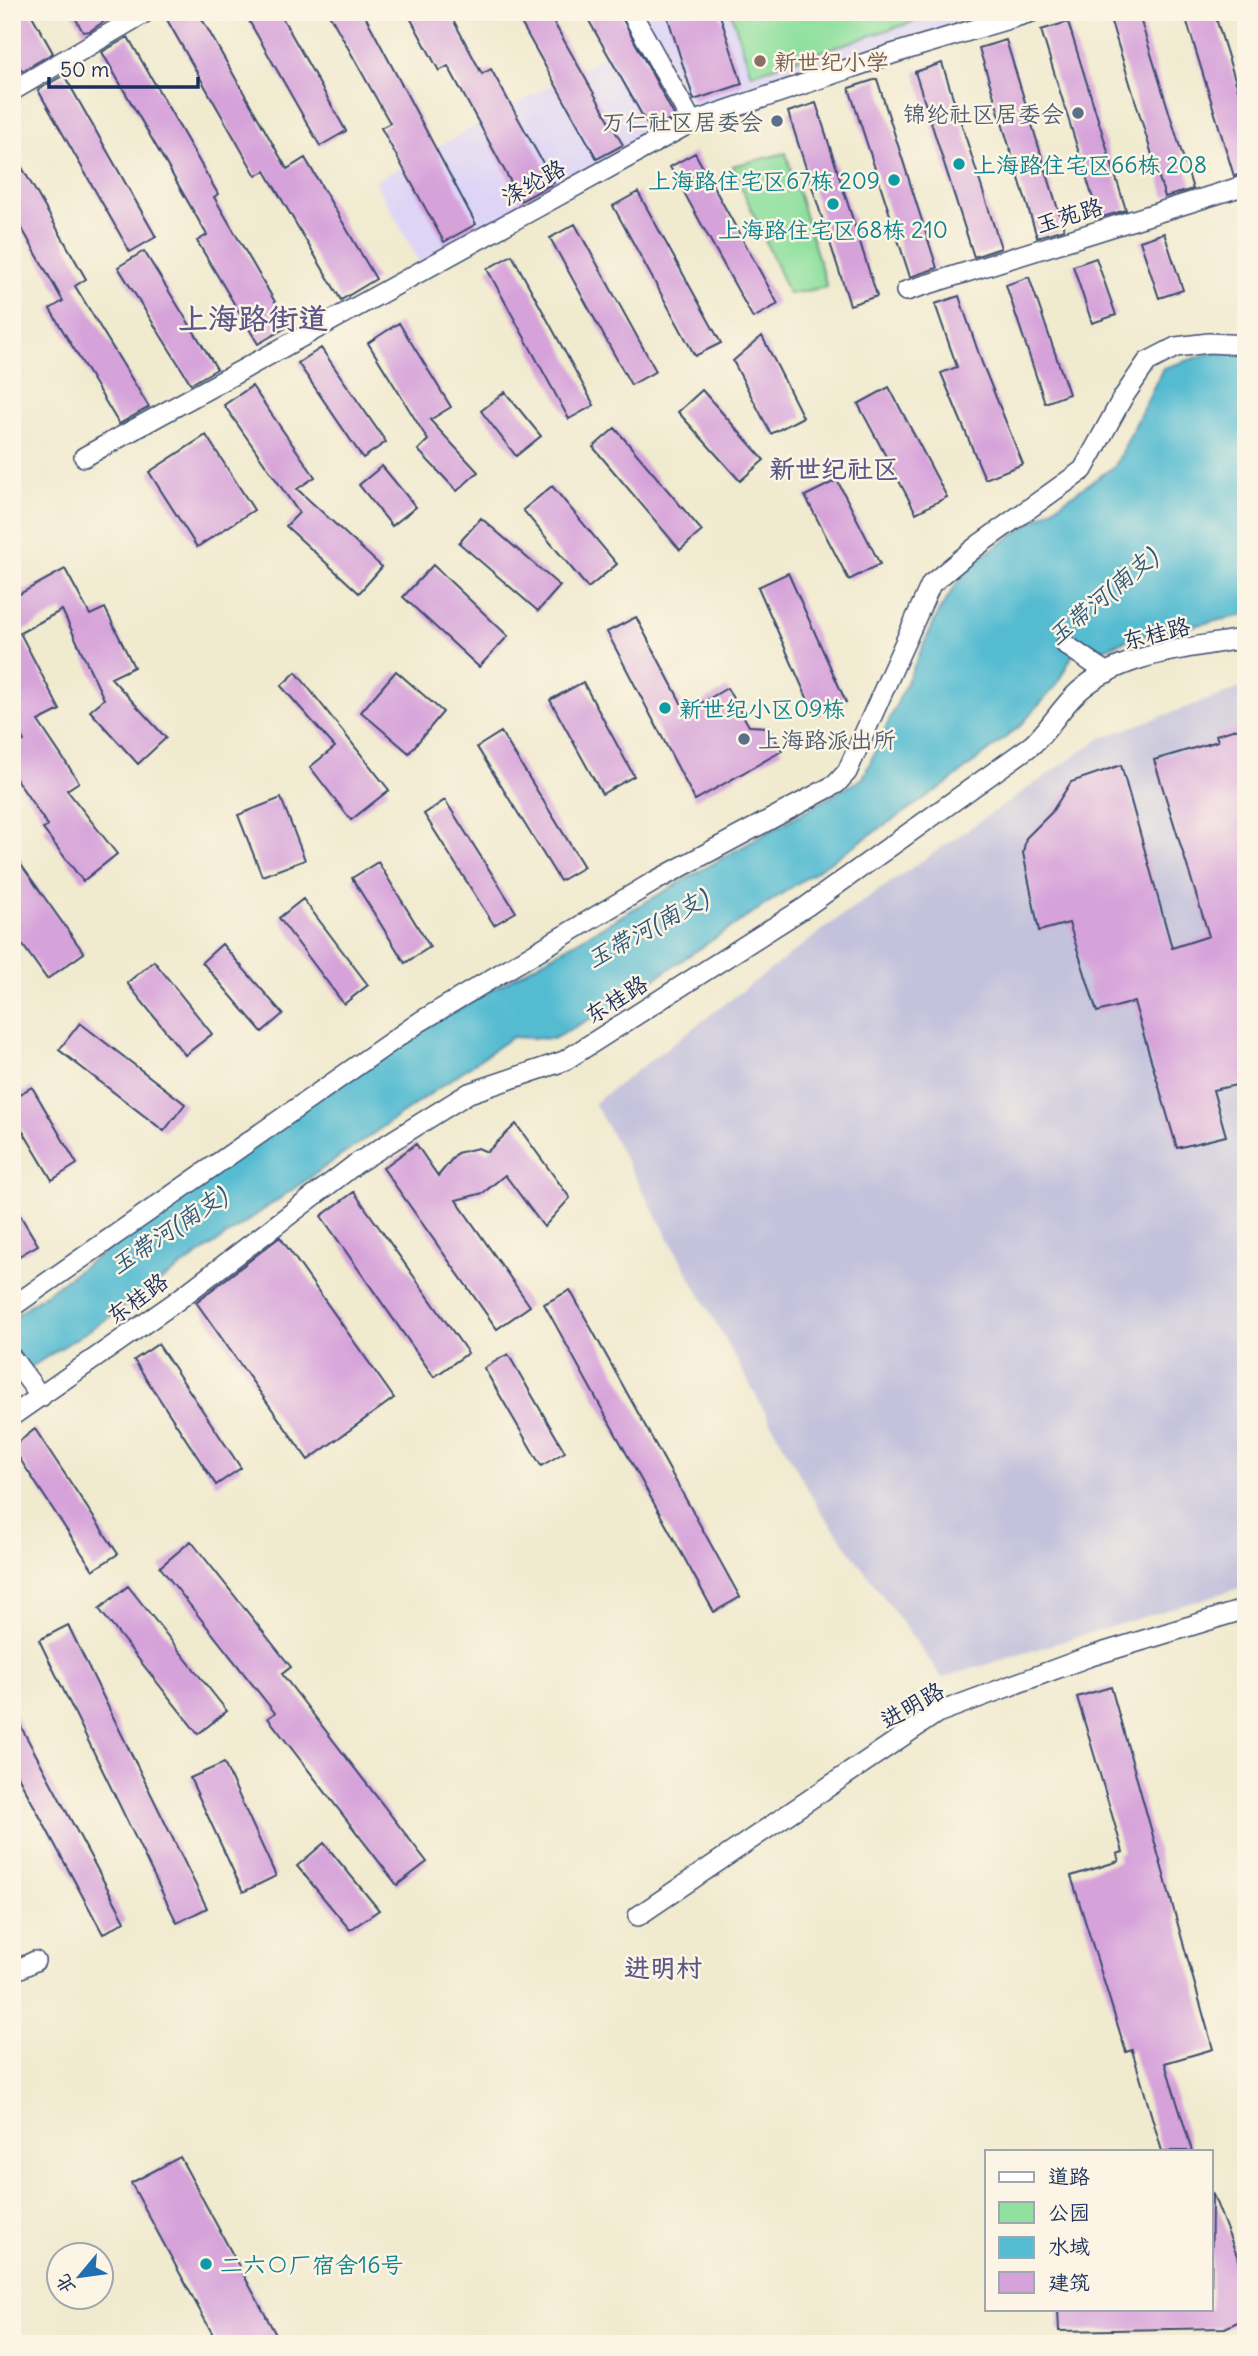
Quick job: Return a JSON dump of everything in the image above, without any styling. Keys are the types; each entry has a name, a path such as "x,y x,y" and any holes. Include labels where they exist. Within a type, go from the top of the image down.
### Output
{"street":[{"path":"12,91 146,12"},
{"path":"631,12 692,122"},
{"name":"涤纶路","path":"84,457 692,122 892,54 1032,12"},
{"name":"玉苑路","path":"906,291 1246,185"},
{"path":"12,1307 421,1021 655,881 836,783 847,772 931,584 1083,470 1122,399 1147,362 1176,347 1209,343 1246,345"},
{"path":"953,567 970,579"},
{"name":"东桂路","path":"12,1416 36,1391 174,1303 357,1163 469,1093 564,1061 807,906 1032,745 1051,727 1071,699 1107,673 1134,659 1246,638"},
{"path":"1066,645 1107,673"},
{"path":"12,1358 36,1391"},
{"name":"进明路","path":"638,1916 937,1713 1088,1657 1246,1609"},
{"path":"12,1972 35,1961"}],"shaded area":[{"path":"588,12 637,12 693,113 420,263 375,181 610,53"},
{"name":"新世纪小学","path":"643,12 1005,12 695,110"},
{"path":"1246,686 1246,1586 942,1678 816,1504 594,1103 840,917 1101,738"}],"green space":[{"path":"731,12 944,12 751,74"},
{"path":"786,153 827,287 789,294 732,166"}],"water":[{"name":"玉带河(南支)","path":"1215,352 1246,353 1246,615 1131,638 1102,650 1081,639 1056,686 1020,726 948,783 612,1007 553,1039 512,1037 102,1322 12,1379 12,1318 376,1056 863,778 939,611 969,565 1115,466 1163,368"}],"building":[{"path":"12,12 30,12 53,53 22,71 12,54"},
{"path":"72,12 118,12 90,31 83,32"},
{"path":"176,12 198,12 287,169 305,158 376,279 341,300 265,171 256,176 166,18"},
{"path":"244,12 279,12 346,131 320,146"},
{"path":"328,12 363,12 476,224 444,242 381,128 390,123"},
{"path":"407,12 449,12 482,74 491,69 554,183 521,201 448,66 439,71"},
{"path":"515,12 548,12 623,145 597,159"},
{"path":"584,12 619,12 675,117 651,131"},
{"path":"666,12 719,12 742,84 694,100"},
{"path":"1108,12 1138,12 1193,189 1165,197"},
{"path":"1184,12 1214,12 1246,115 1246,173 1234,176"},
{"path":"1068,22 1126,210 1099,218 1041,30"},
{"path":"128,37 218,194 214,197 289,326 258,344 197,241 207,235 102,52"},
{"path":"1006,40 1064,229 1037,237 979,48"},
{"name":"上海路住宅区66栋 208","path":"942,63 1001,248 974,257 915,72"},
{"path":"64,75 156,237 130,252 38,90"},
{"name":"上海路住宅区67栋 209","path":"877,79 937,268 910,277 849,88"},
{"name":"上海路住宅区68栋 210","path":"816,103 877,296 850,305 788,112"},
{"path":"12,150 86,279 75,286 149,407 119,424 50,309 63,301 12,211"},
{"path":"695,153 778,304 753,318 670,167"},
{"path":"638,192 721,343 695,356 613,206"},
{"path":"575,224 656,371 631,385 550,238"},
{"path":"1164,233 1183,290 1159,298 1140,241"},
{"path":"144,251 217,369 191,384 118,267"},
{"path":"512,255 594,405 569,419 487,269"},
{"path":"1096,258 1116,315 1092,323 1073,266"},
{"path":"1029,277 1069,394 1045,403 1006,285"},
{"path":"959,296 982,363 1023,464 985,479 941,373 957,367 935,304"},
{"path":"399,323 451,407 430,420 478,472 457,491 418,450 428,440 368,343"},
{"path":"762,336 803,417 771,434 733,361"},
{"path":"321,348 386,442 363,458 298,363"},
{"path":"252,386 315,477 297,489 382,567 359,593 286,526 299,513 224,405"},
{"path":"889,387 947,497 916,513 858,404"},
{"path":"702,390 764,460 740,481 678,412"},
{"path":"505,392 541,436 516,456 481,411"},
{"path":"615,428 702,531 680,550 593,447"},
{"path":"206,435 254,510 197,547 149,472"},
{"path":"382,466 416,507 392,526 359,485"},
{"path":"837,480 880,564 849,580 805,496"},
{"path":"552,486 617,564 588,588 523,510"},
{"path":"481,518 560,586 538,611 459,543"},
{"path":"433,565 508,636 479,667 403,597"},
{"path":"65,569 90,615 105,608 134,667 111,678 166,738 138,764 90,711 104,699 62,610 20,633 60,710 38,721 79,782 67,790 117,854 83,881 43,829 48,826 12,773 12,749 24,741 12,717 12,598"},
{"path":"788,573 846,702 815,716 758,587"},
{"path":"636,617 686,712 727,688 749,726 768,727 782,751 695,800 607,632"},
{"path":"396,671 443,712 409,753 361,712"},
{"path":"296,672 389,790 351,820 310,767 335,747 281,686"},
{"path":"583,682 634,776 602,794 550,700"},
{"path":"1246,726 1246,1083 1213,1090 1226,1136 1177,1148 1134,1002 1097,1012 1069,923 1039,931 1023,853 1026,838 1051,813 1071,782 1121,765 1172,948 1209,936 1154,760 1218,741 1216,735"},
{"path":"501,732 584,867 560,881 477,747"},
{"path":"281,798 305,860 262,876 238,815"},
{"path":"445,800 516,912 494,925 424,814"},
{"path":"12,852 84,953 47,979 12,930"},
{"path":"378,862 430,947 405,963 352,878"},
{"path":"303,899 368,985 344,1004 279,918"},
{"path":"222,944 283,1014 262,1032 202,962"},
{"path":"154,961 212,1034 185,1055 127,983"},
{"path":"80,1023 185,1104 164,1131 59,1050"},
{"path":"32,1087 77,1164 52,1180 12,1113 12,1098"},
{"path":"516,1124 570,1198 544,1227 505,1175 483,1193 456,1200 530,1306 497,1329 383,1168 416,1144 438,1176 457,1153 478,1148 487,1152"},
{"path":"354,1192 468,1353 434,1377 321,1216"},
{"path":"12,1202 38,1245 12,1260"},
{"path":"280,1237 394,1398 308,1460 196,1302"},
{"path":"570,1290 740,1597 714,1612 544,1304"},
{"path":"158,1344 241,1468 216,1485 134,1360"},
{"path":"508,1354 565,1452 541,1466 484,1368"},
{"path":"35,1429 118,1554 93,1570 12,1447"},
{"path":"191,1541 291,1667 282,1674 427,1862 397,1885 268,1718 275,1713 160,1567"},
{"path":"128,1586 227,1711 198,1734 99,1609"},
{"path":"68,1625 207,1908 177,1923 39,1640"},
{"path":"1111,1687 1213,2049 1165,2063 1192,2150 1162,2150 1132,2050 1126,2052 1071,1876 1119,1861 1117,1854 1123,1852 1077,1697"},
{"path":"12,1710 125,1921 103,1934 12,1765"},
{"path":"224,1763 276,1876 243,1892 190,1778"},
{"path":"324,1843 379,1910 350,1930 297,1866"},
{"name":"二六〇厂宿舍16号","path":"180,2157 281,2344 218,2344 131,2183"},
{"path":"1212,2192 1246,2279 1246,2318 1225,2328 1059,2331 1058,2310 1212,2310"}],"place":[{"name":"新世纪小学","path":"760,61"},
{"name":"锦纶社区居委会","path":"1078,113"},
{"name":"万仁社区居委会","path":"777,121"},
{"name":"上海路住宅区66栋 208","path":"959,164"},
{"name":"上海路住宅区67栋 209","path":"894,180"},
{"name":"上海路住宅区68栋 210","path":"833,204"},
{"name":"新世纪小区09栋","path":"665,708"},
{"name":"上海路派出所","path":"744,739"},
{"name":"二六〇厂宿舍16号","path":"206,2264"}],"district":[{"name":"上海路街道","path":"253,318"},
{"name":"新世纪社区","path":"834,468"},
{"name":"进明村","path":"663,1967"}]}
